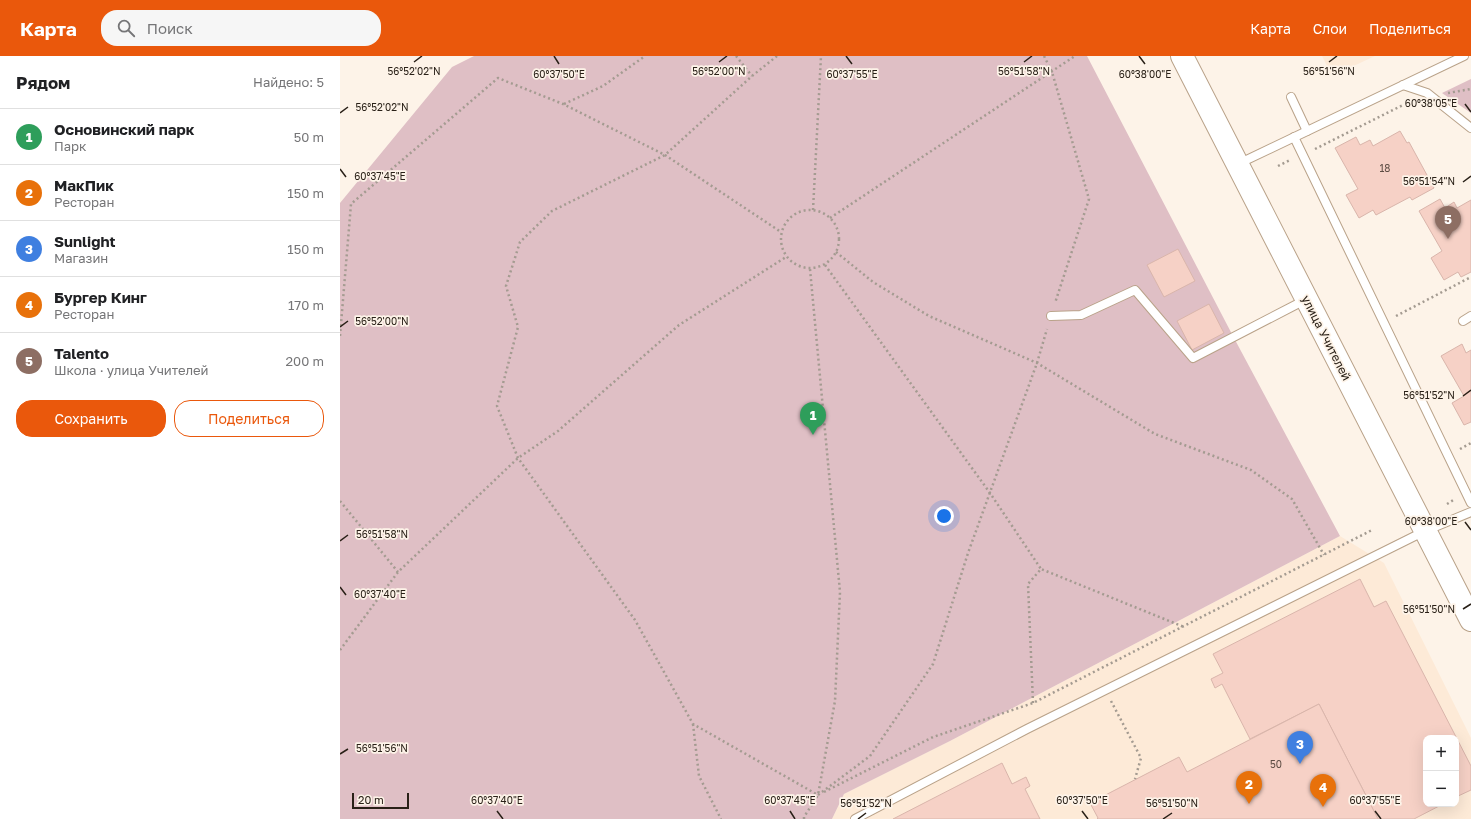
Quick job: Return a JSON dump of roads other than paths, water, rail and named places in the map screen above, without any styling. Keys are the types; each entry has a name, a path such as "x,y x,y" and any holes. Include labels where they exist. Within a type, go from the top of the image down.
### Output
{"main road":[{"name":"улица Учителей","path":"1182,56 1471,620"}],"lane":[{"path":"1237,165 1464,56"},
{"path":"1403,85 1427,93 1471,128"},
{"path":"1291,97 1306,131"},
{"path":"1294,137 1471,503"},
{"path":"1051,316 1081,315 1135,290 1193,358 1306,299"},
{"path":"1463,321 1471,316"},
{"path":"855,819 1027,729 1426,531 1471,512"}],"place":[{"name":"Talento","path":"1448,239"},
{"name":"Основинский парк","path":"813,435"},
{"name":"Sunlight","path":"1300,764"},
{"name":"МакПик","path":"1249,804"},
{"name":"Бургер Кинг","path":"1323,807"}]}
